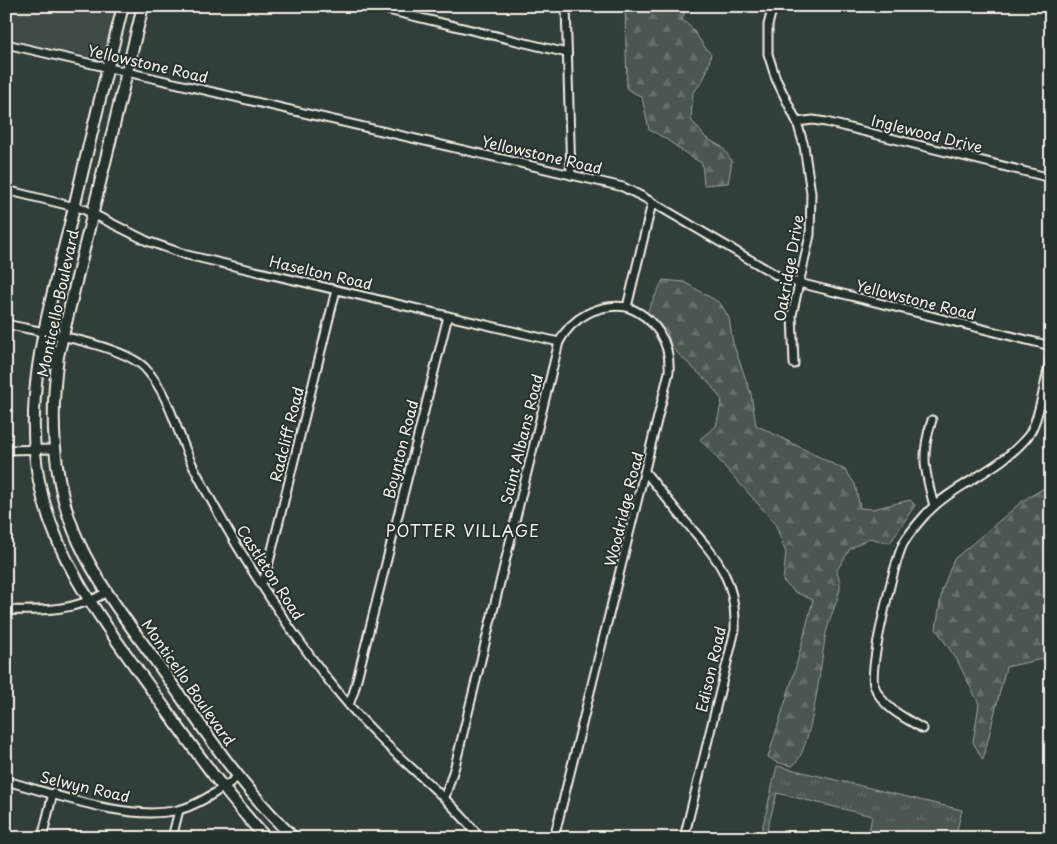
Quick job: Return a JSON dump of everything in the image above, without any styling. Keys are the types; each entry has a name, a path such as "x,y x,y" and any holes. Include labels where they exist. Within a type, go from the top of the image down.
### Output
{"main road":[{"name":"Monticello Boulevard","path":"123,6 108,68 83,209 52,335 34,395 39,480 60,548 90,602 222,789 266,838"},
{"name":"Monticello Boulevard","path":"143,6 127,72 83,209 52,335 55,449 60,484 71,523 85,555 107,592 199,725 238,777 269,813 294,838"}],"street":[{"path":"371,6 568,53"},
{"path":"566,6 571,174"},
{"name":"Oakridge Drive","path":"773,6 767,35 768,54 776,79 797,122 810,178 812,207 810,235 791,322 794,364"},
{"name":"Yellowstone Road","path":"6,44 622,187 652,202 768,272 800,284 1051,346"},
{"name":"Inglewood Drive","path":"797,122 813,120 826,122 1051,178"},
{"name":"Haselton Road","path":"6,190 83,209 144,240 177,252 559,342"},
{"path":"627,308 652,202"},
{"name":"Radcliff Road","path":"262,584 336,290"},
{"name":"Saint Albans Road","path":"444,797 455,766 559,342 571,325 590,312 607,307 627,308"},
{"name":"Woodridge Road","path":"554,838 666,390 669,358 664,340 656,327 642,314 627,308"},
{"name":"Boynton Road","path":"349,705 448,316"},
{"name":"Castleton Road","path":"6,324 119,352 135,360 145,368 164,396 192,464 234,543 288,624 349,705 373,732 444,797 480,838"},
{"path":"923,729 888,707 880,696 873,676 875,659 900,552 911,532 934,506 1006,457 1028,436 1037,414 1051,356"},
{"path":"932,420 924,451 925,471 934,506"},
{"path":"6,450 36,451 55,449"},
{"name":"Edison Road","path":"646,473 718,559 728,579 736,612 735,630 684,838"},
{"path":"6,610 55,609 90,602 107,592"},
{"name":"Selwyn Road","path":"6,781 137,813 179,810 222,789 238,777"},
{"path":"42,838 53,794"},
{"path":"172,838 179,810"}],"shaded area":[{"path":"6,6 118,6 107,50 103,55 94,58 6,38"}],"green space":[{"path":"625,6 687,6 682,20 691,28 711,54 703,80 693,92 691,120 706,138 722,147 732,161 728,183 704,185 702,163 649,130 642,97 627,89"},
{"path":"663,280 684,282 720,303 729,318 733,343 751,394 756,425 845,470 855,484 860,508 873,509 910,500 915,505 890,543 869,538 850,549 837,570 840,589 826,633 815,705 805,744 799,758 792,766 776,762 768,757 794,674 813,600 795,592 783,581 786,553 775,523 700,439 716,426 722,400 709,383 672,348 667,332 647,312"},
{"path":"1051,484 1051,657 1006,667 983,760 973,742 979,704 957,660 936,629 942,590 954,559 1024,500"},
{"path":"777,766 962,810 955,838 868,838 872,816 777,793 765,838 760,838"}],"district":[{"name":"POTTER VILLAGE","path":"463,530"}]}
